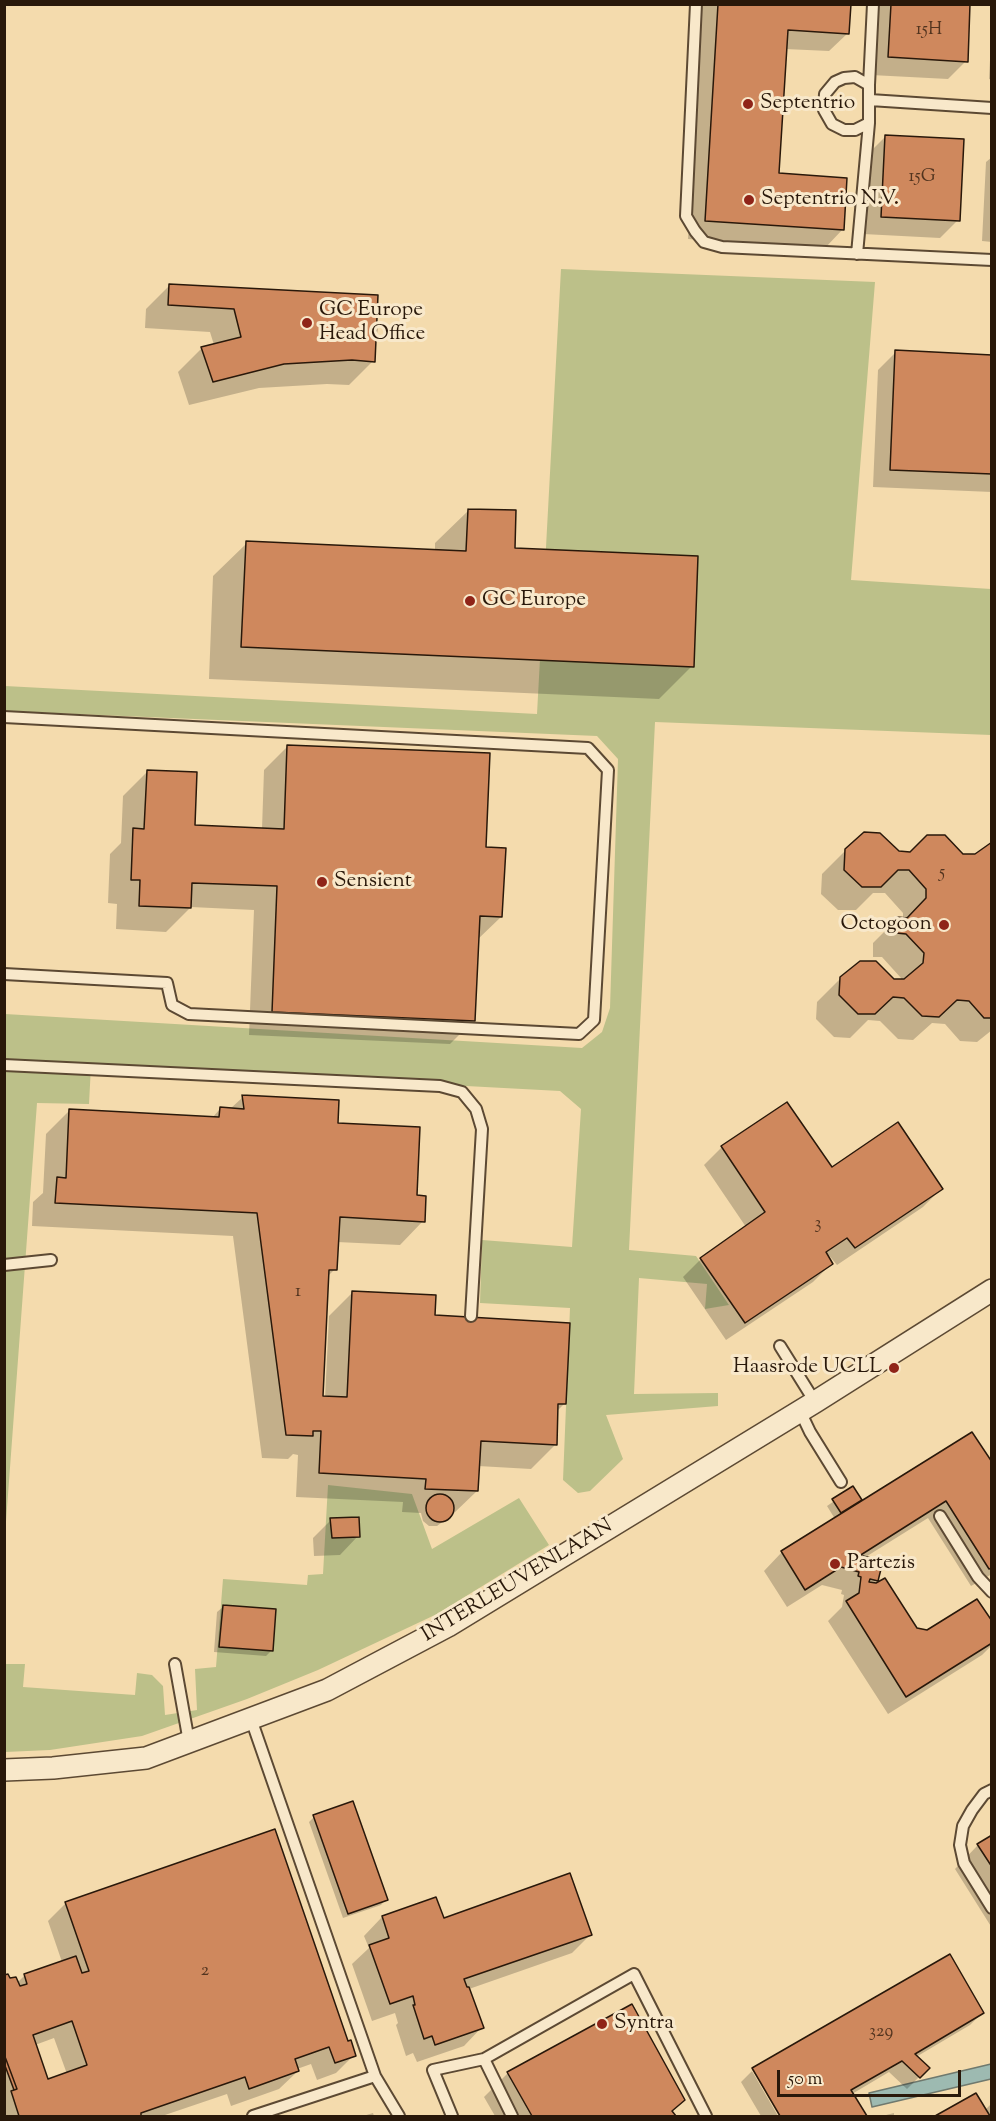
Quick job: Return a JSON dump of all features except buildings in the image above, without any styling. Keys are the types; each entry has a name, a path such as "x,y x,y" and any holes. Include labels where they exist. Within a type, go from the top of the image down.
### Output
{"street":[{"name":"INTERLEUVENLAAN","path":"4,1770 53,1768 146,1758 327,1690 448,1626 992,1290"}],"lane":[{"path":"696,4 686,216 704,242 722,247 992,260"},
{"path":"857,254 869,123 873,4"},
{"path":"869,85 855,77 835,82 825,94 824,110 832,124 844,130 855,130 869,123"},
{"path":"870,100 992,108"},
{"path":"4,717 588,748 608,770 594,1020 579,1034 189,1014 172,1005 167,983 4,974"},
{"path":"4,1065 440,1086 462,1092 476,1109 482,1129 471,1316"},
{"path":"4,1265 51,1260"},
{"path":"780,1346 807,1406 810,1432 841,1482"},
{"path":"940,1516 978,1577 992,1592"},
{"path":"175,1664 189,1742"},
{"path":"251,1719 375,2076 399,2116"},
{"path":"992,1790 984,1794 967,1818 963,1826 960,1845 964,1863 992,1908"},
{"path":"452,2116 433,2070 484,2059 634,1974 706,2116"},
{"path":"484,2059 512,2116"},
{"path":"253,2116 375,2076"}],"green space":[{"path":"561,269 875,282 851,580 991,589 991,735 655,722 629,1250 696,1256 729,1305 705,1309 707,1284 639,1278 634,1394 718,1393 718,1406 606,1415 623,1459 590,1491 578,1493 563,1480 570,1308 480,1303 482,1240 572,1247 581,1109 560,1091 91,1066 89,1104 37,1103 5,1535 5,1014 582,1048 602,1032 610,1008 618,759 597,736 5,711 5,686 537,714"},
{"path":"328,1485 412,1494 432,1549 519,1498 549,1545 437,1614 318,1670 247,1699 142,1736 50,1750 5,1752 4,1664 25,1664 23,1687 135,1695 137,1673 152,1675 163,1686 165,1715 197,1710 195,1669 216,1667 223,1579 307,1585 308,1575 323,1574"}],"water":[{"path":"991,2064 991,2079 872,2107 869,2093"}],"place":[{"name":"Septentrio","path":"748,104"},
{"name":"Septentrio N.V.","path":"749,200"},
{"name":"GC Europe Head Office","path":"307,323"},
{"name":"GC Europe","path":"470,601"},
{"name":"Sensient","path":"322,882"},
{"name":"Octogoon","path":"944,925"},
{"name":"Haasrode UCLL","path":"894,1368"},
{"name":"Partezis","path":"835,1564"},
{"name":"Syntra","path":"602,2024"}]}
